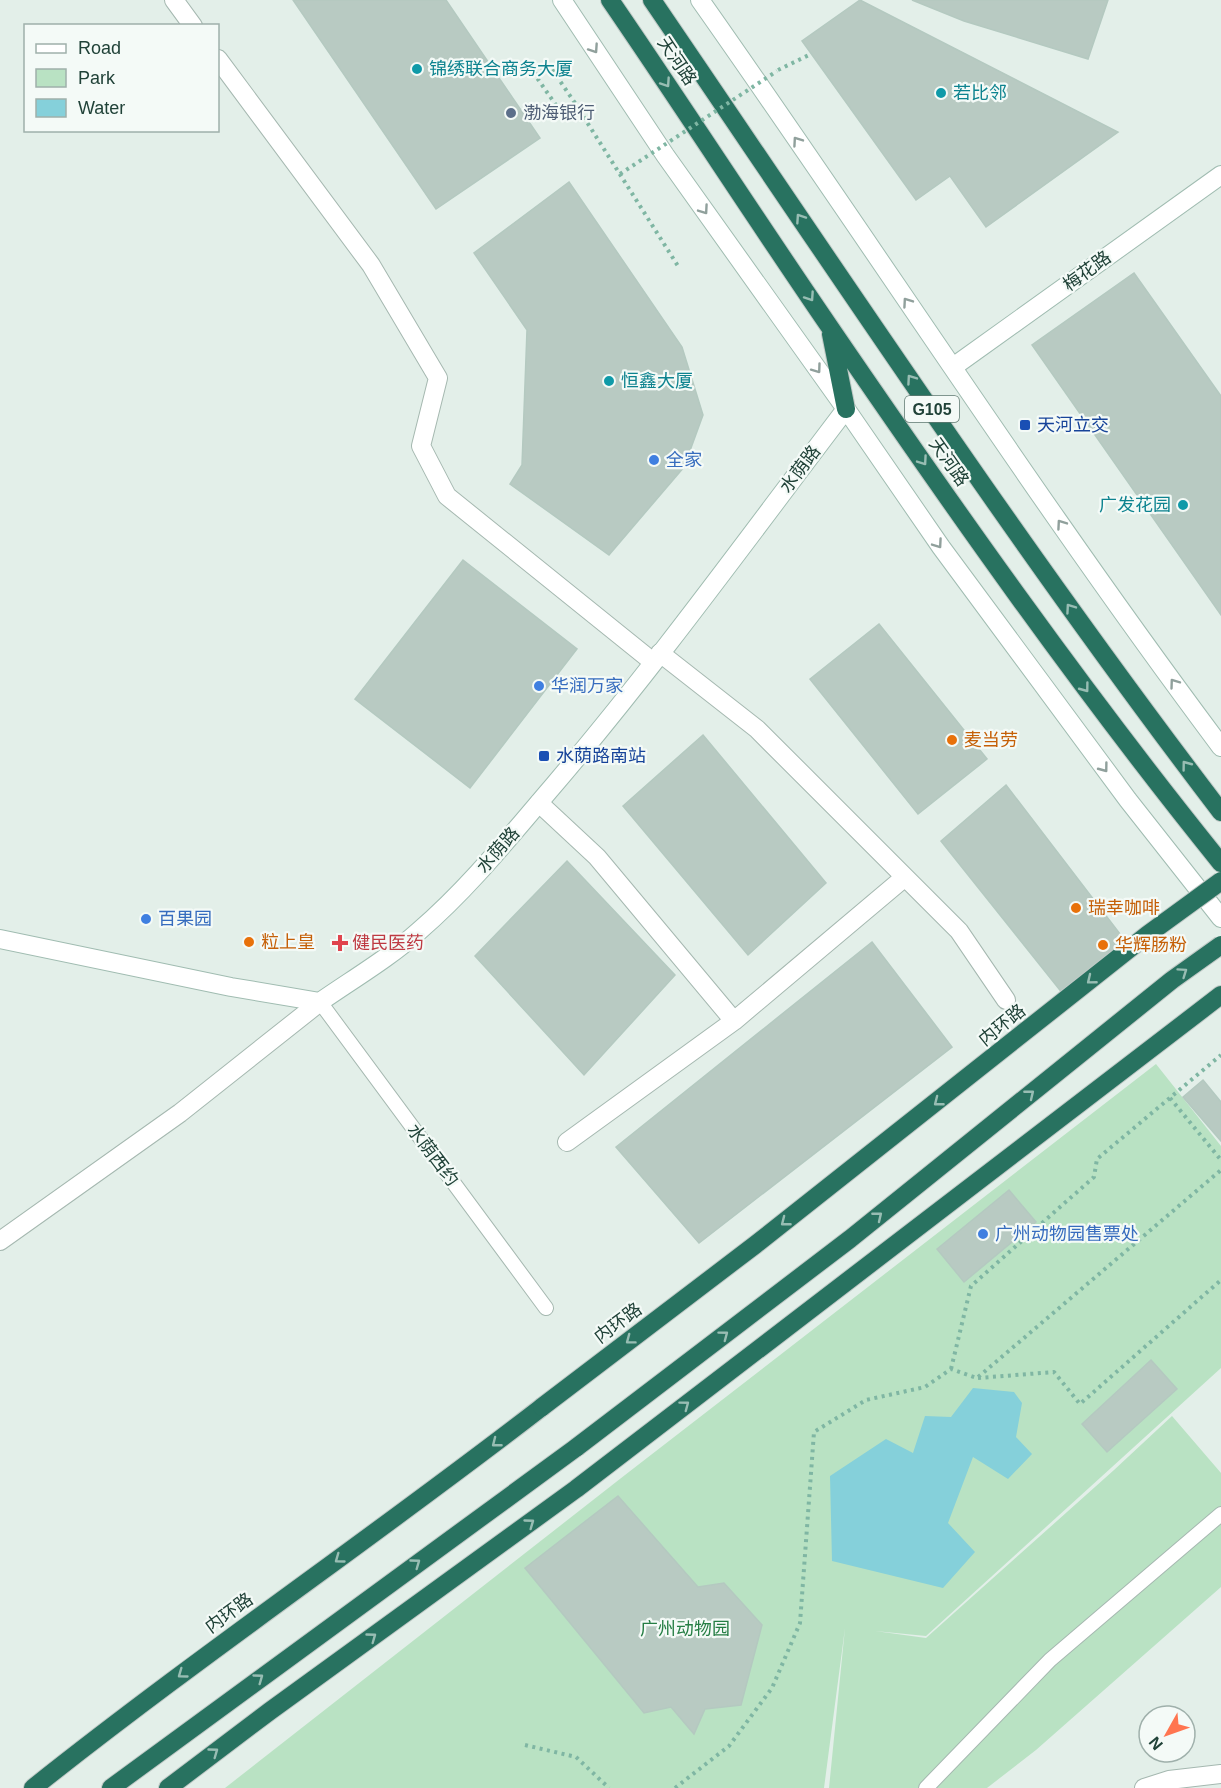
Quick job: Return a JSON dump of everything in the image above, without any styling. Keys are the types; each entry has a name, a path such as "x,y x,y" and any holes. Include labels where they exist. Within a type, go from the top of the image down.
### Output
{"highway":[{"name":"天河路","path":"610,0 830,327 1075,675 1209,849"},
{"name":"天河路","path":"652,0 987,490 1110,664 1221,812"},
{"path":"830,327 846,409"},
{"path":"1209,849 1221,876"},
{"name":"G105","path":"1209,849 1221,863"},
{"name":"内环路","path":"33,1788 156,1693 468,1464 764,1238 1147,935 1221,881"},
{"path":"111,1788 577,1447 850,1239 1172,980 1221,945"},
{"path":"168,1788 270,1711 576,1489 1221,994"}],"street":[{"path":"174,0 192,24"},
{"path":"562,0 665,155 846,409 940,547 1128,800 1221,918"},
{"path":"700,0 1131,624 1221,747"},
{"path":"219,60 370,265 438,378 421,446 447,495 657,658 757,729 959,931 1006,1000"},
{"name":"梅花路","path":"953,367 1221,175"},
{"name":"水荫路","path":"0,1241 180,1113 320,1002 418,933 456,898 583,751 657,658 846,409"},
{"path":"539,803 597,857 734,1021"},
{"path":"567,1142 734,1021 905,877"},
{"path":"0,939 231,987 320,1002"},
{"path":"1144,1788 1169,1780 1221,1774"}],"lane":[{"name":"水荫西约","path":"320,1002 546,1308"},
{"path":"926,1788 1050,1660 1221,1514"}],"path":[{"path":"620,174 777,71 811,54"},
{"path":"575,103 549,65 535,75 565,118 578,108 678,266"},
{"path":"675,1788 729,1746 772,1688 800,1623 814,1432 866,1400 925,1387 951,1369 971,1286 1094,1177 1097,1159 1221,1055"},
{"path":"1170,1098 1221,1160"},
{"path":"977,1378 1221,1170"},
{"path":"951,1369 977,1378 1054,1372 1080,1404 1221,1280"},
{"path":"525,1745 576,1757 609,1788"}],"green space":[{"name":"广州动物园","path":"1156,1064 1221,1146 1221,1368 926,1636 875,1631 926,1638 1172,1416 1221,1473 1221,1587 1036,1750 987,1788 829,1788 845,1628 824,1788 225,1788 625,1475"}],"water":[{"path":"973,1388 1014,1392 1022,1403 1016,1437 1032,1454 1008,1479 973,1457 948,1523 975,1552 943,1588 832,1561 830,1476 886,1439 913,1453 925,1416 951,1417"}],"building":[{"name":"锦绣联合商务大厦","path":"293,0 446,0 540,138 436,209"},
{"name":"若比邻","path":"860,0 1118,132 986,227 950,176 916,200 802,41"},
{"path":"912,0 1108,0 1088,59 964,21"},
{"name":"恒鑫大厦","path":"569,182 682,347 703,415 684,467 609,555 510,484 522,465 527,330 474,253"},
{"name":"广发花园","path":"1134,273 1221,396 1221,615 1032,345"},
{"path":"463,560 577,649 470,788 355,699"},
{"path":"879,624 987,759 918,814 810,679"},
{"path":"703,735 826,883 748,955 623,806"},
{"path":"1006,785 1127,943 1063,994 941,841"},
{"path":"567,861 675,975 584,1075 475,956"},
{"path":"872,942 952,1047 699,1243 616,1147"},
{"path":"1203,1080 1221,1102 1221,1141 1183,1097"},
{"path":"1009,1190 1036,1222 964,1282 937,1249"},
{"path":"1151,1360 1177,1389 1107,1452 1082,1424"},
{"path":"618,1496 698,1587 724,1583 762,1625 741,1705 705,1709 694,1734 671,1707 644,1713 525,1568"}],"place":[{"name":"锦绣联合商务大厦","path":"417,69"},
{"name":"若比邻","path":"941,93"},
{"name":"渤海银行","path":"511,113"},
{"name":"恒鑫大厦","path":"609,381"},
{"name":"天河立交","path":"1025,425"},
{"name":"全家","path":"654,460"},
{"name":"广发花园","path":"1183,505"},
{"name":"华润万家","path":"539,686"},
{"name":"麦当劳","path":"952,740"},
{"name":"水荫路南站","path":"544,756"},
{"name":"瑞幸咖啡","path":"1076,908"},
{"name":"百果园","path":"146,919"},
{"name":"粒上皇","path":"249,942"},
{"name":"健民医药","path":"340,943"},
{"name":"华辉肠粉","path":"1103,945"},
{"name":"广州动物园售票处","path":"983,1234"}]}
